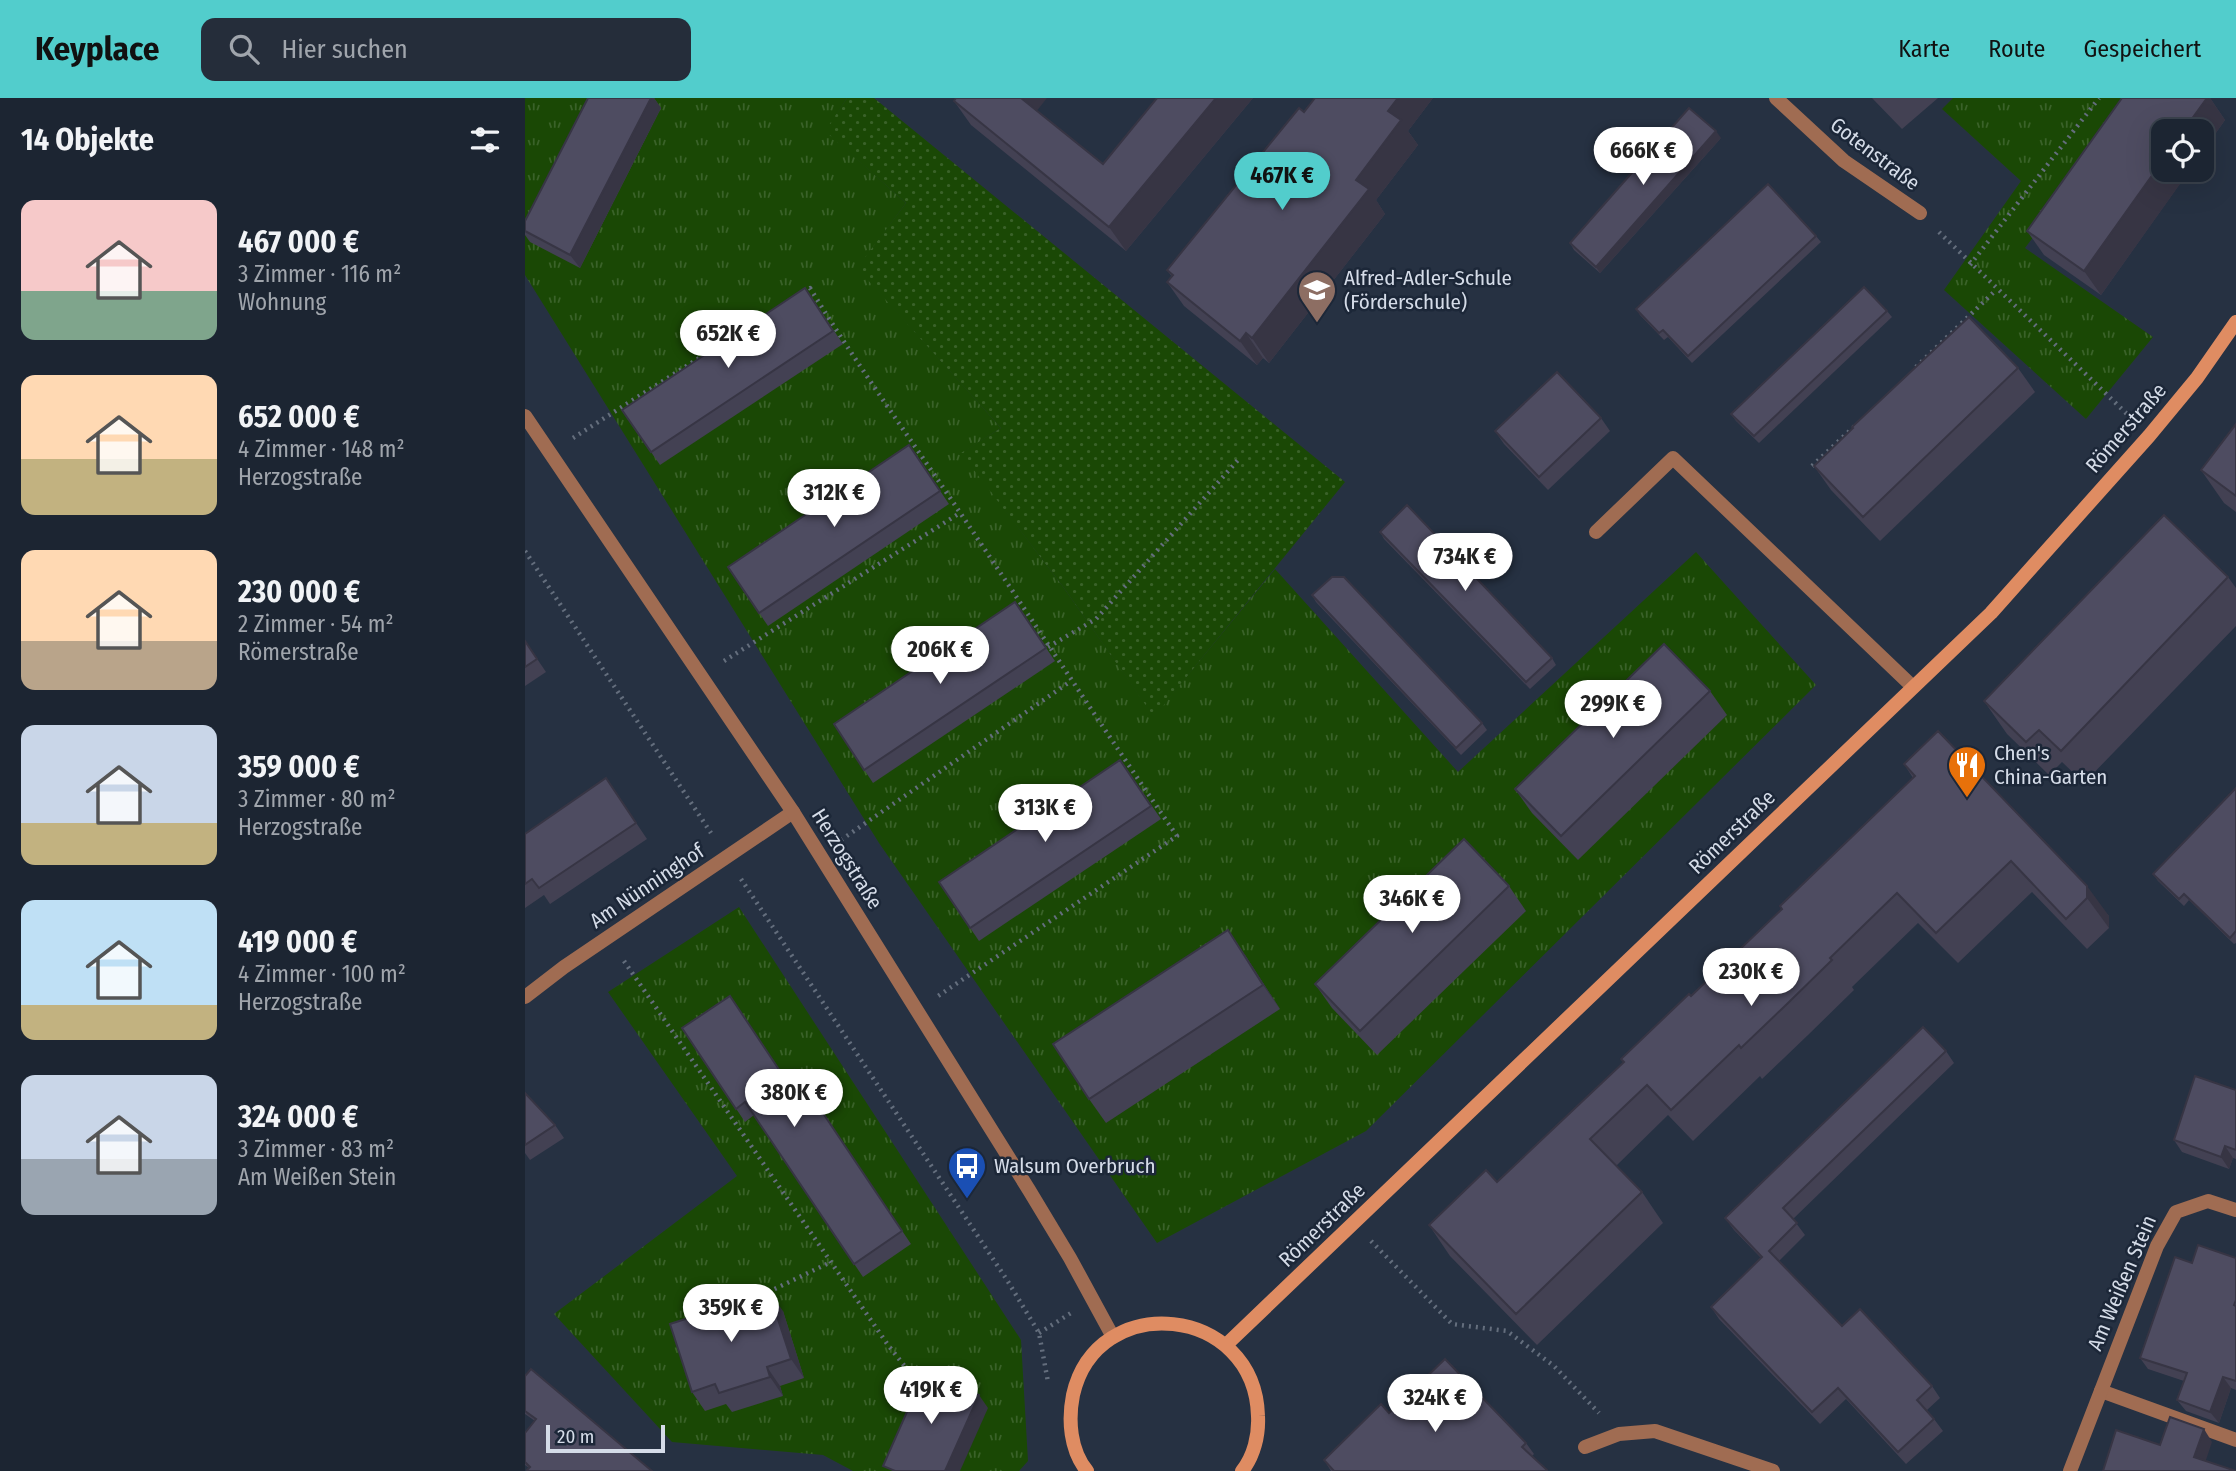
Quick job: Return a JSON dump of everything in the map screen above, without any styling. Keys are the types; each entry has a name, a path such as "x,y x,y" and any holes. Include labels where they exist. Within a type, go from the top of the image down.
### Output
{"main road":[{"name":"Römerstraße","path":"1226,1345 1991,612 2149,436 2197,378 2236,322"},
{"path":"1087,1471 1073,1440 1070,1411 1076,1382 1091,1357 1113,1338 1140,1325 1171,1322 1200,1329 1226,1345 1247,1370 1258,1400 1259,1432 1242,1471"}],"street":[{"name":"Gotenstraße","path":"1776,98 1844,161 1920,213"},
{"name":"Herzogstraße","path":"525,416 793,812 1070,1258 1113,1338"},
{"path":"1596,532 1673,458 1913,687"},
{"name":"Am Nünninghof","path":"525,997 608,937 793,812"},
{"name":"Am Weißen Stein","path":"2070,1471 2157,1246 2176,1212 2209,1201 2236,1210"},
{"path":"2101,1391 2236,1440"},
{"path":"1585,1447 1619,1434 1655,1431 1773,1471"}],"path":[{"path":"1971,265 2099,98"},
{"path":"1920,213 1996,290 2149,436"},
{"path":"798,296 810,288 855,362 1177,836 917,1010"},
{"path":"1909,374 1996,290"},
{"path":"550,453 727,341"},
{"path":"1812,466 1861,420"},
{"path":"1048,647 1096,619 1239,459"},
{"path":"701,676 960,513"},
{"path":"525,551 1007,1280 1039,1333 1048,1387"},
{"path":"820,855 1071,681"},
{"path":"608,937 888,1345 922,1389"},
{"path":"1354,1223 1451,1324 1507,1331 1554,1366 1619,1434"},
{"path":"756,1298 831,1262"},
{"path":"1039,1333 1091,1301"}],"green space":[{"path":"525,98 847,98 826,131 906,203 858,268 1001,428 962,453 1064,588 1154,716 1275,569 1458,772 1696,552 1816,685 1366,1131 1157,1243 879,843 525,275"},
{"path":"847,98 874,98 1345,482 1154,717 1064,588 961,453 1001,428 857,268 906,203 825,131"},
{"path":"1953,98 2138,98 2025,248 2153,337 2086,419 1944,290 2021,181 1942,109"},
{"path":"739,907 1021,1340 1028,1461 1019,1471 853,1471 823,1455 672,1442 554,1314 737,1176 608,992"}],"building":[{"path":"588,98 651,98 570,255 525,231 525,221"},
{"path":"956,98 1021,98 1103,164 1157,98 1216,98 1109,227 954,101"},
{"path":"1315,98 1398,98 1388,111 1401,120 1356,180 1369,189 1252,338 1246,333 1240,341 1167,282 1173,275 1167,270 1299,108 1304,112"},
{"path":"2122,98 2207,98 2192,119 2151,119 2151,177 2084,271 2027,231"},
{"path":"1689,108 1716,131 1596,267 1570,243"},
{"path":"1768,184 1816,236 1688,356 1663,330 1659,333 1636,309"},
{"path":"1864,287 1887,311 1754,436 1731,414"},
{"path":"805,288 833,331 651,452 622,410"},
{"path":"1969,317 2018,368 1863,517 1814,466"},
{"path":"1557,372 1601,418 1539,477 1495,431"},
{"path":"2236,424 2236,496 2201,470"},
{"path":"909,445 940,491 759,613 728,567"},
{"path":"1407,505 1552,658 1526,682 1380,532"},
{"path":"2164,515 2228,577 2061,751 2039,730 2026,742 1984,701"},
{"path":"1332,577 1344,577 1482,723 1456,748 1312,595"},
{"path":"1015,602 1046,648 864,770 834,724"},
{"path":"525,641 537,659 525,667"},
{"path":"1664,644 1710,691 1561,836 1515,789"},
{"path":"1938,731 2087,886 2087,898 2066,919 2011,861 1936,933 1897,893 1787,1004 1741,1048 1739,1045 1671,1110 1647,1085 1590,1139 1642,1192 1516,1314 1429,1225 1486,1170 1497,1182 1624,1062 1621,1059 1782,909 1780,906 1915,776 1904,764"},
{"path":"1120,760 1151,806 970,928 939,882"},
{"path":"606,778 636,823 539,888 532,879 525,884 525,834"},
{"path":"2236,788 2236,931 2230,938 2184,894 2179,899 2153,874"},
{"path":"1464,839 1509,886 1360,1031 1315,984"},
{"path":"1228,930 1263,985 1089,1099 1053,1044"},
{"path":"730,996 784,1077 794,1070 902,1231 854,1264 745,1102 736,1109 682,1028"},
{"path":"1923,1027 1946,1051 1783,1208 1797,1223 1769,1251 1842,1326 1860,1309 1932,1386 1917,1400 1934,1419 1898,1452 1838,1388 1812,1412 1711,1307 1762,1257 1725,1218"},
{"path":"2195,1076 2236,1090 2236,1150 2225,1146 2221,1157 2174,1140"},
{"path":"525,1093 555,1125 525,1145"},
{"path":"2198,1245 2236,1258 2236,1381 2223,1377 2210,1412 2177,1400 2187,1373 2140,1358 2175,1257 2192,1263"},
{"path":"769,1292 791,1359 767,1367 770,1377 719,1393 715,1384 692,1392 670,1324"},
{"path":"1445,1359 1526,1443 1522,1447 1547,1470 1334,1471 1324,1460 1381,1404 1389,1413"},
{"path":"531,1369 652,1471 528,1471 530,1467 525,1462 525,1433 536,1419 525,1411 525,1376"},
{"path":"925,1371 979,1395 945,1471 895,1471 883,1466"},
{"path":"2170,1417 2204,1429 2194,1457 2236,1471 2103,1471 2116,1430 2160,1445"}],"place":[{"name":"Alfred-Adler-Schule (Förderschule)","path":"1317,324"},
{"name":"Chen's China-Garten","path":"1967,799"},
{"name":"Walsum Overbruch","path":"967,1200"}]}
